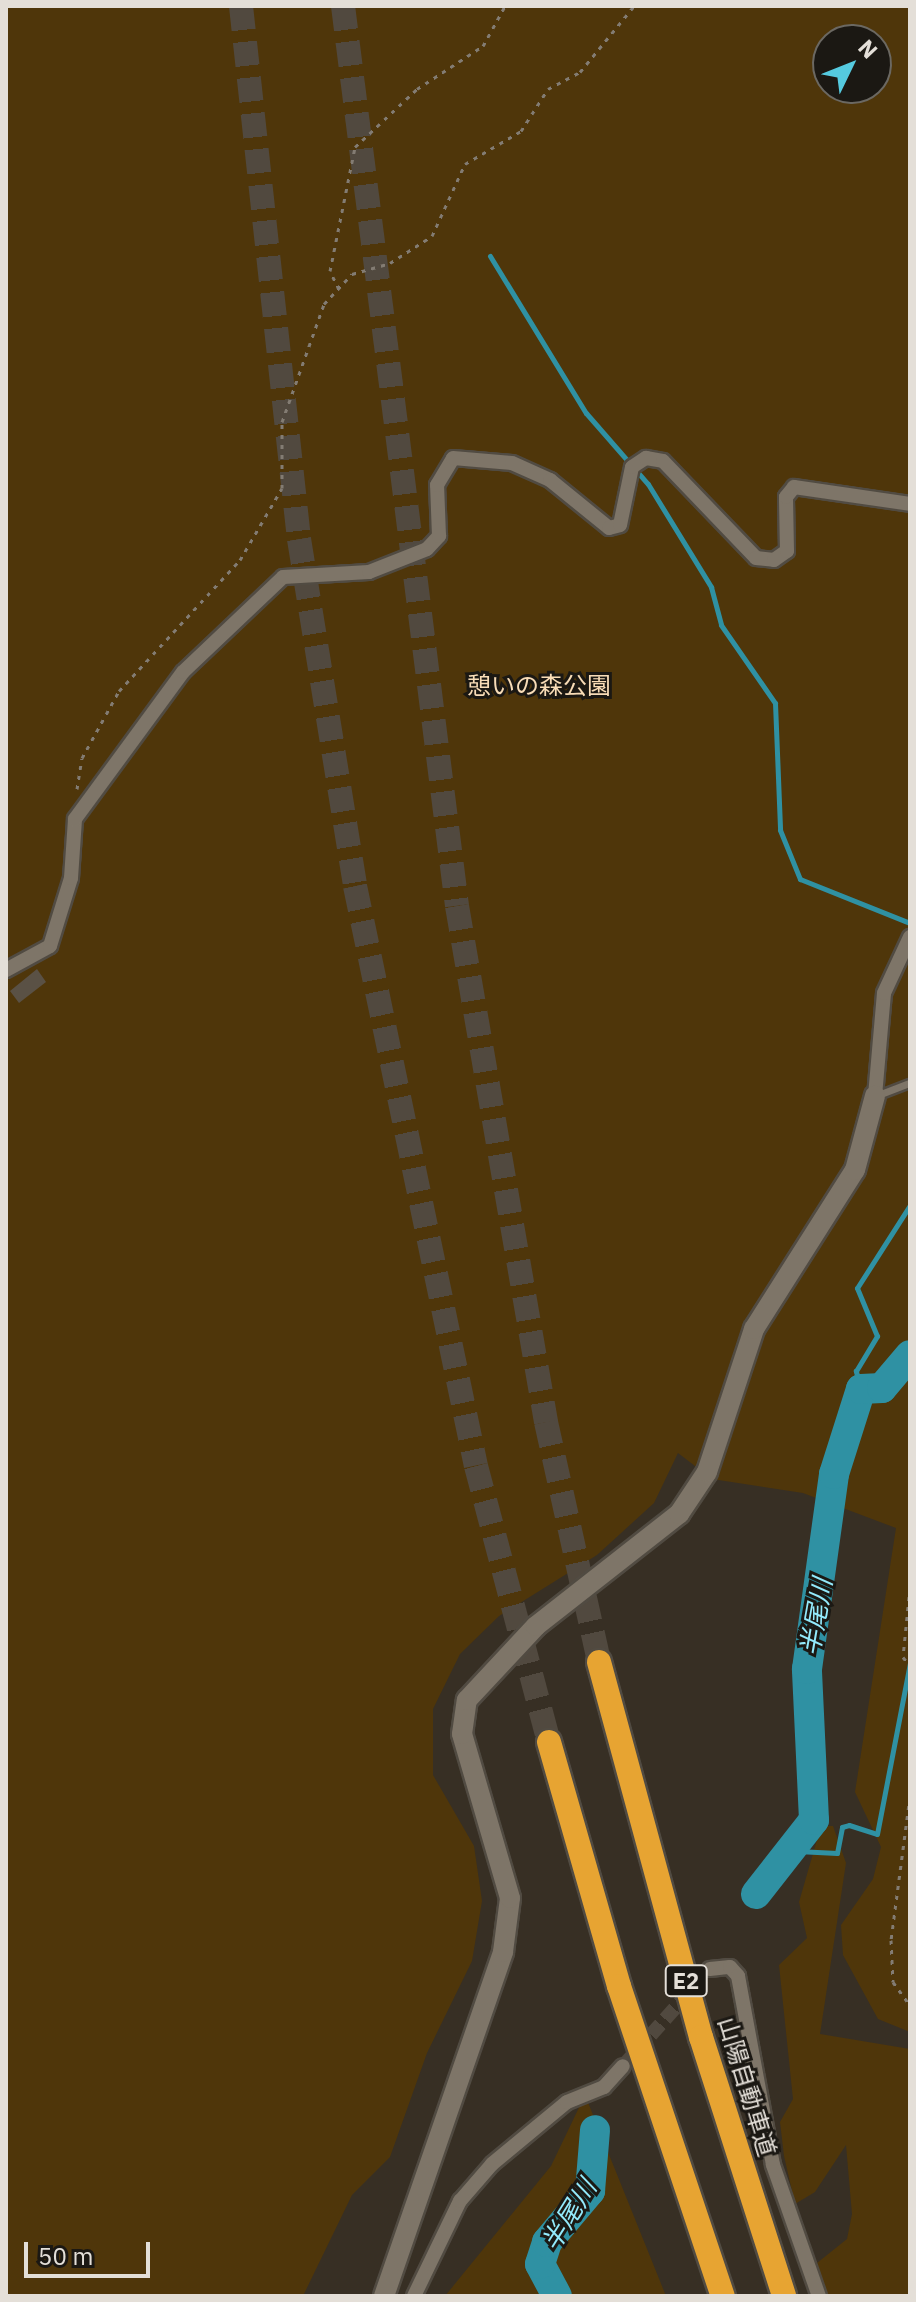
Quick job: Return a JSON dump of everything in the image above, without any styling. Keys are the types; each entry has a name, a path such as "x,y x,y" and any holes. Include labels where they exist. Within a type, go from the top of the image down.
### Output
{"highway":[{"name":"山陽自動車道","path":"599,1662 701,2037 784,2296"},
{"path":"549,1742 623,2000 723,2296"}],"street":[{"path":"6,970 50,946 83,808 183,672 283,577 369,572 427,549 439,536 437,485 453,458 512,463 550,480 609,528 620,525 632,467 646,458 663,461 756,558 774,560 787,551 786,497 794,487 910,504"},
{"path":"384,2296 503,1952 510,1898 462,1734 467,1700 536,1626 679,1514 707,1472 754,1329 855,1170 875,1096 884,993 910,938"},
{"path":"710,1969 730,1967 738,1976 773,2165 819,2296"},
{"path":"414,2296 460,2201 492,2164 567,2102 604,2087 623,2066"}],"lane":[{"path":"875,1096 910,1083"}],"path":[{"path":"339,289 330,271 355,147 417,89 483,46 505,6"},
{"path":"83,808 82,758 119,691 240,560 282,488 282,422 324,304 352,274 390,263 432,236 465,164 521,131 548,89 580,72 634,6"},
{"path":"910,1562 910,1579"},
{"path":"910,1587 903,1657 910,1666"},
{"path":"910,1796 891,1940 893,1982 910,2005"}],"green space":[{"name":"憩いの森公園","path":"6,6 910,6 910,2032 878,2019 843,1955 841,1925 873,1879 881,1847 855,1792 896,1528 803,1493 712,1479 678,1453 654,1503 597,1555 499,1616 460,1654 433,1709 433,1775 474,1846 482,1901 472,1961 427,2053 390,2157 352,2195 303,2296 6,2296"},
{"path":"821,1826 833,1826 846,1863 820,2034 910,2049 910,2296 827,2296 817,2263 847,2239 852,2214 846,2145 815,2192 795,2204 784,2156 780,2122 793,2099 779,1965 807,1938 799,1902"},
{"path":"585,2095 666,2296 445,2296 551,2166"}],"building":[{"path":"37,969 46,982 19,1003 10,991"}],"waterway":[{"path":"490,256 586,413 648,484 711,587 721,625 775,703 780,830 800,879 910,923"},
{"path":"861,1389 856,1371 877,1336 857,1288 910,1205"},
{"name":"半尾川","path":"756,1894 814,1820 807,1669 834,1474 861,1389 882,1388 910,1355"},
{"path":"779,1858 797,1851 837,1853 842,1827 849,1825 877,1834 910,1662"},
{"name":"半尾川","path":"557,2296 540,2264 547,2242 590,2191 595,2130"}],"tunnel":[{"path":"241,6 299,539 355,886 476,1466 549,1742"},
{"path":"343,6 457,906 546,1422 599,1662"},
{"path":"623,2066 710,1969"}]}
